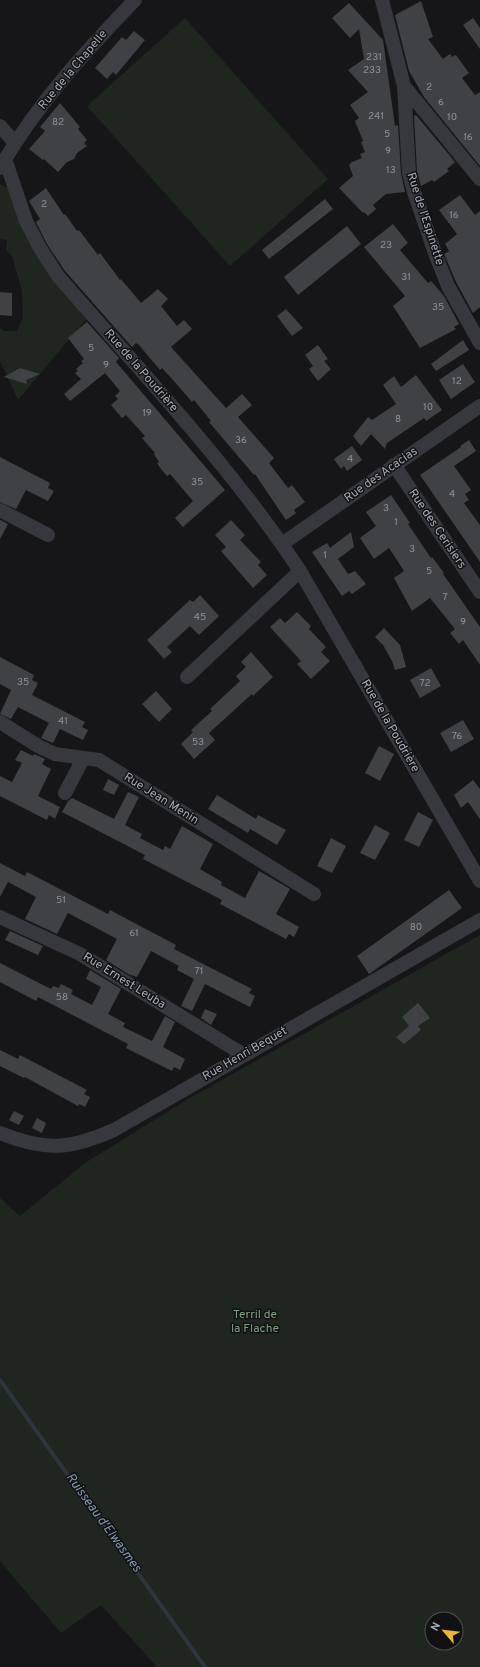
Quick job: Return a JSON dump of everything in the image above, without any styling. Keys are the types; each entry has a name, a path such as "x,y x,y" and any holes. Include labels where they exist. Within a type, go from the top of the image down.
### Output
{"street":[{"name":"Rue de la Chapelle","path":"3,164 25,127 61,81 92,45 135,0"},
{"path":"382,0 404,86 480,179"},
{"name":"Rue de l'Espinette","path":"404,86 409,173 414,192 448,286 480,343"},
{"path":"0,126 15,143"},
{"name":"Rue de la Poudrière","path":"3,164 26,220 40,248 58,276 233,478 300,571 480,881"},
{"name":"Rue des Acacias","path":"282,544 480,406"},
{"name":"Rue des Cerisiers","path":"394,465 480,592"},
{"path":"0,510 48,535"},
{"path":"187,677 300,571"},
{"name":"Rue Jean Menin","path":"0,722 38,746 54,754 99,760 314,894"},
{"path":"65,793 83,759"},
{"name":"Rue Ernest Leuba","path":"0,917 80,954 244,1055"},
{"name":"Rue Henri Bequet","path":"0,1133 21,1141 43,1146 71,1145 92,1140 114,1130 480,920"}],"green space":[{"path":"185,18 328,179 230,266 87,106"},
{"path":"0,184 10,189 89,316 18,400 0,361 0,328 4,331 17,331 23,317 22,291 12,256 6,250 7,240 0,239"},
{"name":"Terril de la Flache","path":"480,935 480,1667 157,1667 101,1605 61,1633 0,1561 0,1198 20,1216 85,1163 188,1099"}],"building":[{"path":"421,1 433,37 428,39 443,59 450,54 452,57 456,55 469,73 462,78 475,95 480,92 480,166 424,97 409,71 395,15"},
{"path":"349,3 383,40 395,126 398,125 401,173 405,192 386,194 373,205 376,209 368,216 364,212 363,213 339,188 353,176 349,165 351,164 350,163 362,158 360,154 365,152 361,142 363,141 355,121 359,118 350,105 368,92 348,70 364,59 359,29 350,38 332,18"},
{"path":"473,18 480,28 480,49 463,25"},
{"path":"134,31 145,40 116,75 113,72 107,79 95,68 122,37 126,40"},
{"path":"60,103 80,127 78,129 87,140 84,143 87,146 77,153 74,159 67,162 58,172 44,159 43,160 29,149 45,131 40,127"},
{"path":"416,115 455,162 447,169 449,171 434,182 432,180 421,186 417,172 414,116"},
{"path":"46,188 77,231 79,230 98,255 100,253 120,280 121,279 141,303 158,289 168,299 161,306 177,326 184,320 192,329 171,347 226,408 242,394 252,405 238,417 274,458 269,463 288,488 292,485 305,502 294,510 296,513 286,520 255,474 254,475 209,422 211,421 194,400 192,402 162,368 160,370 139,345 136,343 132,347 65,271 47,244 36,222 40,219 29,201"},
{"path":"460,195 475,215 480,211 480,307 473,313 456,282 444,254 449,251 445,244 457,234 439,210"},
{"path":"325,199 333,209 269,259 262,250"},
{"path":"393,224 408,243 400,250 428,283 431,281 444,296 459,324 454,327 456,329 420,348 393,306 405,296 364,247"},
{"path":"347,226 361,244 298,295 284,277"},
{"path":"0,292 12,293 12,316 0,315"},
{"path":"286,309 303,328 292,336 277,316"},
{"path":"87,322 119,358 116,362 225,490 183,527 175,518 193,501 170,474 167,476 161,469 157,463 159,462 154,454 155,453 142,438 145,436 126,415 122,418 111,405 118,399 115,396 120,391 105,373 70,401 64,394 81,379 75,373 78,371 76,369 83,363 81,361 84,359 68,338"},
{"path":"463,340 469,350 436,371 431,364"},
{"path":"318,345 328,359 324,361 331,369 318,381 309,369 313,366 305,355"},
{"path":"463,364 475,382 451,399 439,380"},
{"path":"20,368 40,374 26,380 27,384 4,377"},
{"path":"416,375 442,410 426,421 424,418 387,443 385,449 371,434 361,446 353,436 368,417 372,420 396,404 383,385 394,376 401,387"},
{"path":"469,440 476,451 454,466 471,490 465,494 469,500 464,503 480,525 480,562 420,475"},
{"path":"352,446 362,460 347,471 344,466 341,469 334,459"},
{"path":"0,457 50,483 48,488 54,491 48,501 26,490 16,509 0,502"},
{"path":"391,495 410,523 408,524 431,558 432,557 444,573 443,574 480,627 480,665 463,640 459,644 450,633 455,629 430,598 412,611 394,578 404,571 389,548 374,559 360,538 376,526 366,512"},
{"path":"0,520 8,524 0,539"},
{"path":"231,520 245,535 240,540 261,562 258,565 267,575 253,588 221,551 226,547 215,535"},
{"path":"351,532 354,547 338,559 348,574 355,571 366,584 352,594 349,591 342,596 312,552 327,543 330,548"},
{"path":"200,595 219,616 199,635 190,626 167,647 172,652 164,659 147,640 190,600 193,602"},
{"path":"297,612 311,626 309,629 326,647 321,652 330,661 311,679 297,664 301,661 270,627 280,618 285,623"},
{"path":"384,628 400,645 406,667 395,670 383,645 375,637"},
{"path":"251,652 273,677 209,733 215,740 194,759 181,744 193,732 191,730 212,711 210,709 240,681 236,676 246,667 241,662"},
{"path":"0,657 34,675 32,680 38,683 32,695 85,722 82,727 88,730 83,740 60,729 53,743 41,738 49,723 18,707 11,719 0,714 11,690 0,684"},
{"path":"431,668 441,686 420,698 410,680"},
{"path":"156,691 172,709 159,722 142,704"},
{"path":"463,720 474,739 451,752 440,733"},
{"path":"379,746 394,754 380,781 365,773"},
{"path":"21,750 33,756 34,754 45,759 42,764 51,769 38,796 60,807 55,819 49,815 47,820 0,796 0,776 12,782 22,763 15,760"},
{"path":"108,779 119,785 114,795 103,790"},
{"path":"473,780 480,789 480,819 468,802 461,808 454,795"},
{"path":"128,792 139,797 125,825 142,834 140,838 163,850 165,846 170,849 182,826 213,844 200,869 222,882 221,885 245,898 259,871 290,889 276,914 299,927 294,937 289,934 286,939 220,904 222,900 143,859 145,855 62,812 68,801 72,798 114,819"},
{"path":"217,795 256,819 258,815 286,830 277,845 250,829 248,833 208,809"},
{"path":"418,812 433,820 419,847 404,840"},
{"path":"375,825 390,833 375,860 360,853"},
{"path":"331,838 346,846 332,873 317,866"},
{"path":"0,863 25,876 27,872 108,914 110,910 176,945 174,949 252,989 249,993 255,996 250,1007 205,984 192,1011 181,1006 194,979 177,970 179,966 151,951 137,977 128,974 106,960 117,939 68,913 57,934 25,919 36,897 8,882 0,897"},
{"path":"449,890 462,908 369,974 357,956"},
{"path":"10,931 43,946 38,955 5,940"},
{"path":"0,963 51,989 53,986 59,988 61,984 73,990 71,994 92,1005 101,987 86,979 90,970 121,989 108,1014 125,1023 123,1027 152,1041 165,1016 175,1022 163,1047 185,1059 180,1070 174,1067 172,1071 126,1048 128,1044 38,997 36,1001 0,982"},
{"path":"418,1003 430,1018 418,1026 421,1030 404,1044 396,1037 409,1026 402,1017"},
{"path":"205,1009 217,1014 211,1025 201,1018"},
{"path":"0,1050 18,1059 20,1055 87,1090 84,1094 90,1097 85,1107 79,1104 78,1106 25,1077 24,1078 0,1066"},
{"path":"14,1111 24,1116 19,1125 9,1120"},
{"path":"37,1118 46,1123 42,1133 32,1128"}],"waterway":[{"name":"Ruisseau d'Elwasmes","path":"0,1380 205,1667"}]}
